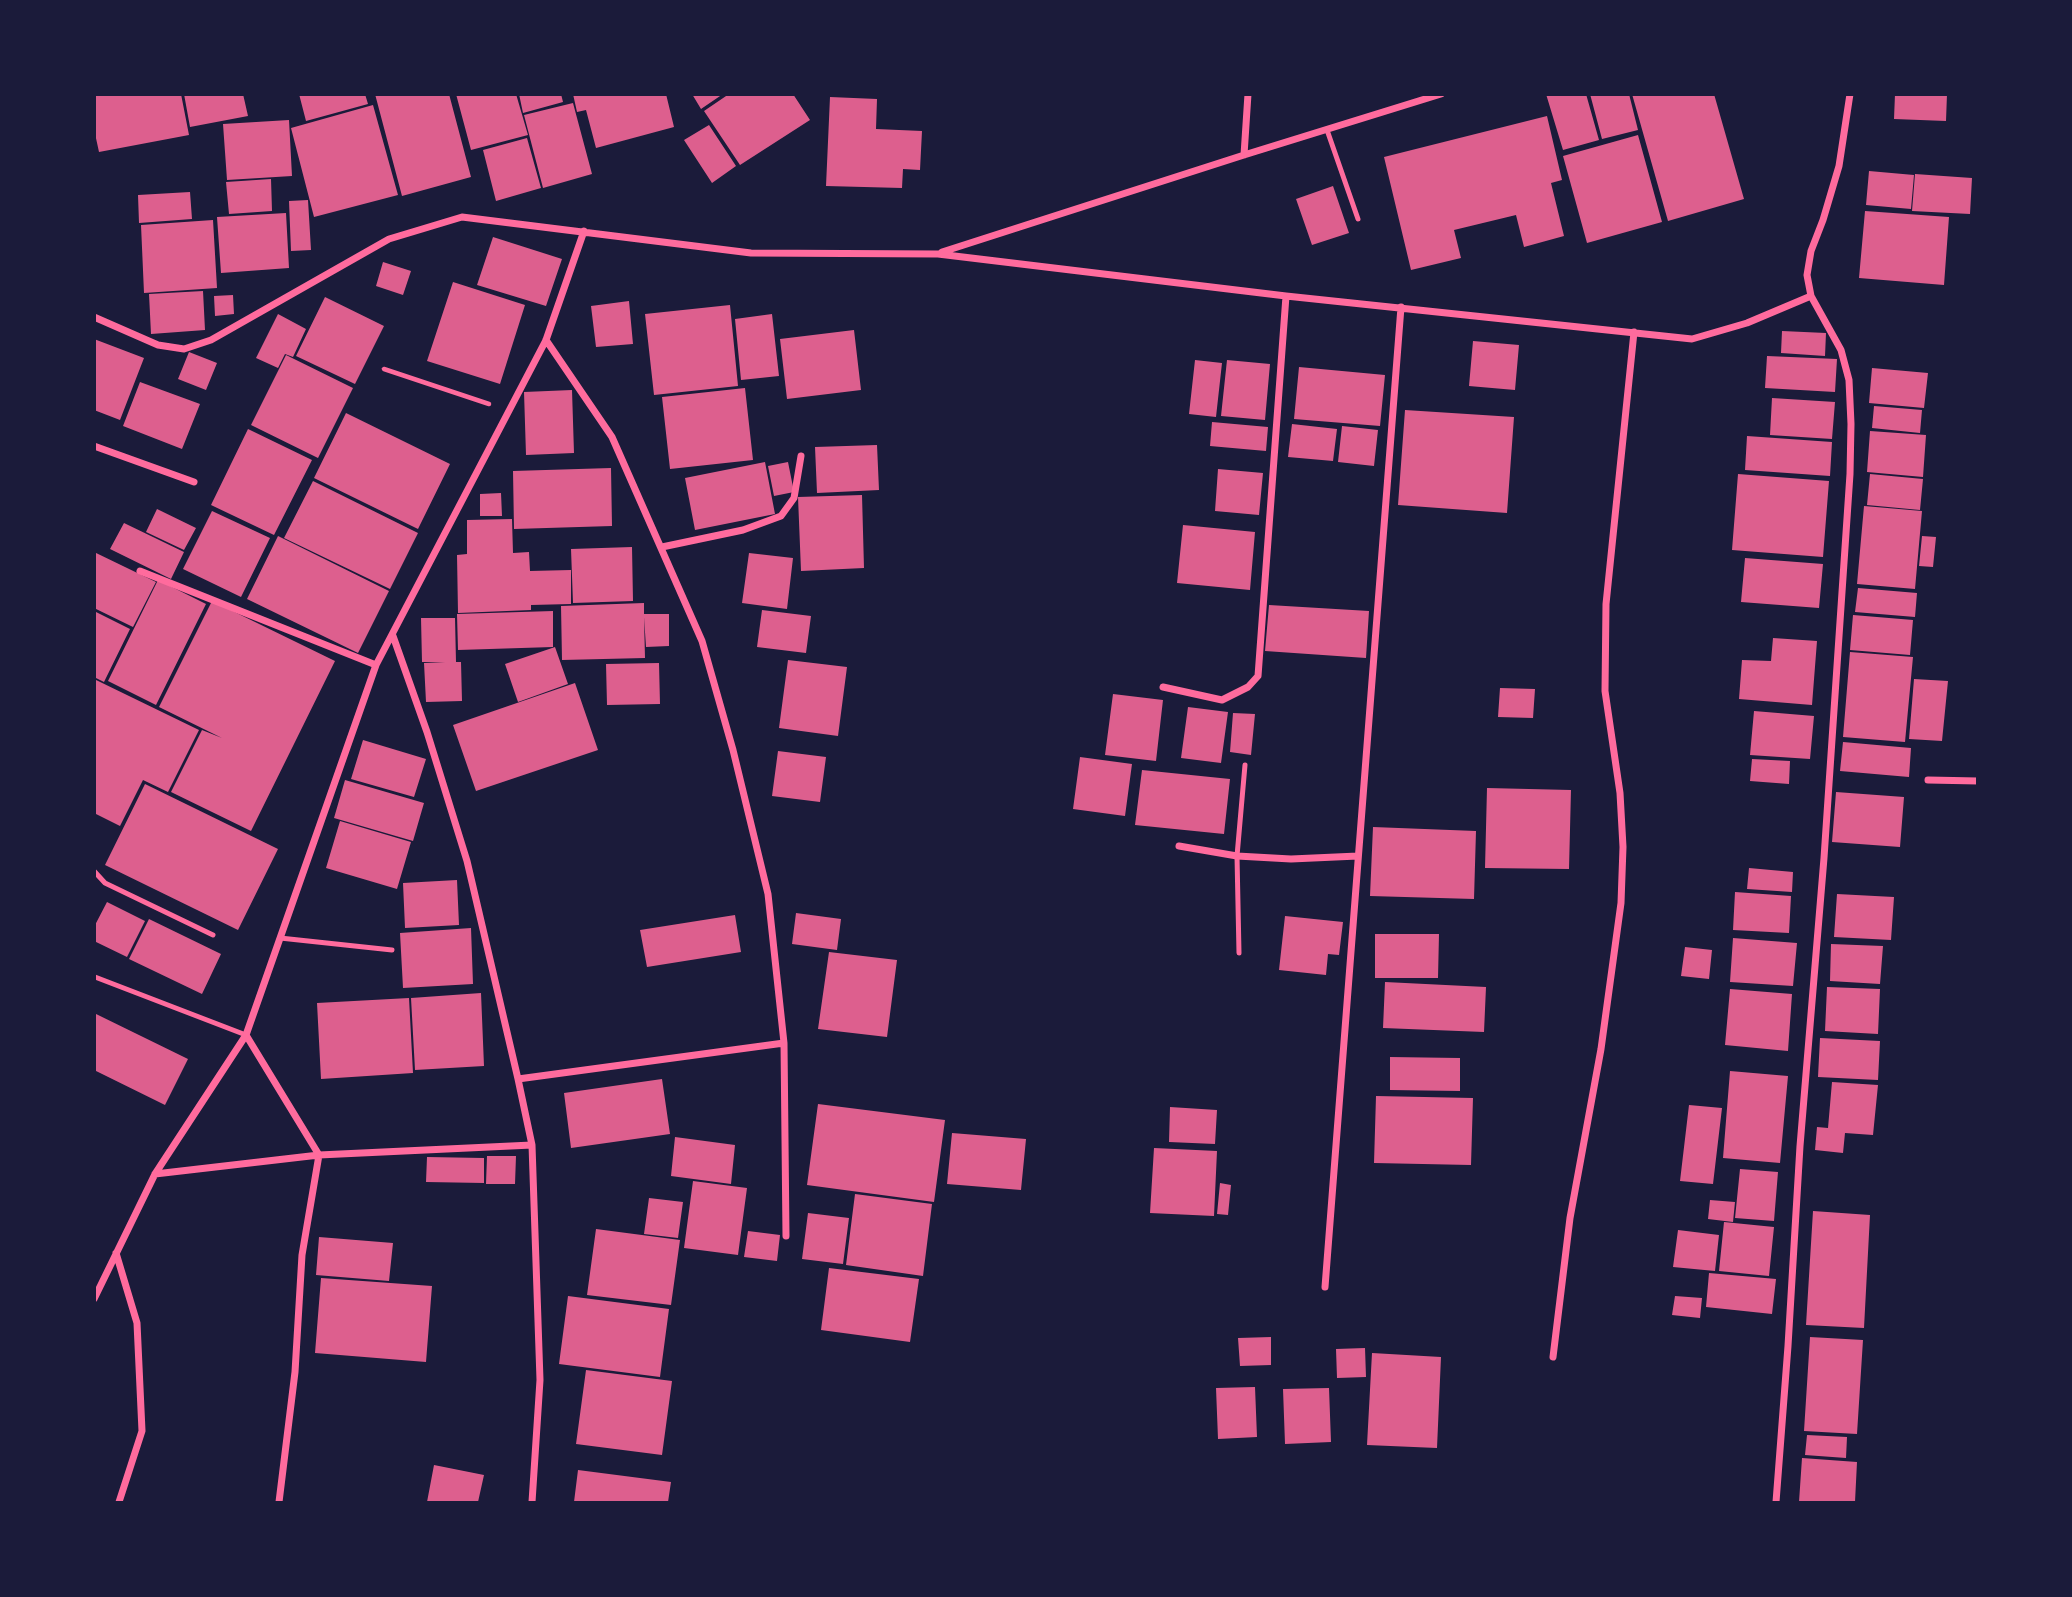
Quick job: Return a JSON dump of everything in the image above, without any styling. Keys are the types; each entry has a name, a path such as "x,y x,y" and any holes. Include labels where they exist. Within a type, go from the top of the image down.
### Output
{"street":[{"path":"1244,155 1248,94"},
{"path":"938,254 1441,94"},
{"path":"1776,1503 1850,474 1849,380 1841,350 1811,296 1807,275 1811,251 1839,166 1850,94"},
{"path":"94,317 158,345 184,349 211,340 389,239 462,217 751,253 938,254 1286,296 1692,339 1747,323 1811,296"},
{"path":"94,1299 155,1174 246,1035 376,665 546,340 584,231"},
{"path":"1163,687 1222,700 1248,687 1258,676 1286,296"},
{"path":"1325,1287 1401,307"},
{"path":"1553,1357 1570,1218 1601,1049 1621,903 1623,847 1620,793 1605,691 1606,604 1634,332"},
{"path":"546,340 612,437 702,641 733,750 768,894 783,1043 786,1236"},
{"path":"94,446 194,482"},
{"path":"662,547 743,530 781,516 794,498 801,456"},
{"path":"140,571 376,665"},
{"path":"393,636 467,860 531,1146 540,1380 532,1503"},
{"path":"1928,780 1978,781"},
{"path":"1179,846 1237,856 1291,859 1358,856"},
{"path":"246,1035 319,1155 302,1255 295,1372 279,1503"},
{"path":"518,1079 783,1043"},
{"path":"155,1174 319,1155 531,1146"},
{"path":"116,1253 136,1323 142,1431 119,1503"}],"lane":[{"path":"1327,130 1358,219"},
{"path":"1239,953 1237,856 1245,765"},
{"path":"94,872 105,883 214,935"},
{"path":"280,938 392,950"},
{"path":"95,977 246,1035"}],"path":[{"path":"384,369 510,410"}],"building":[{"path":"94,94 181,94 189,135 99,152 94,129"},
{"path":"184,94 243,94 248,116 190,127"},
{"path":"299,94 365,94 368,104 306,121"},
{"path":"375,94 449,94 471,177 402,196"},
{"path":"456,94 516,94 528,135 471,150"},
{"path":"519,94 561,94 563,102 523,113"},
{"path":"573,94 666,94 674,127 596,148 586,110 577,112"},
{"path":"692,94 723,94 701,109"},
{"path":"729,94 793,94 810,120 740,165 704,111"},
{"path":"1546,94 1586,94 1599,140 1563,150"},
{"path":"1590,94 1629,94 1638,130 1602,139"},
{"path":"1632,94 1714,94 1744,199 1668,221"},
{"path":"1895,94 1947,94 1946,121 1894,119"},
{"path":"830,97 877,99 876,129 922,131 920,170 903,169 902,188 826,186"},
{"path":"573,103 592,174 543,188 524,115"},
{"path":"373,105 398,195 314,217 291,128"},
{"path":"1547,116 1562,180 1551,183 1564,236 1524,247 1516,215 1454,230 1461,258 1411,270 1384,157"},
{"path":"289,120 292,176 227,180 223,124"},
{"path":"709,125 736,166 712,183 684,140"},
{"path":"1638,135 1662,222 1587,243 1563,156"},
{"path":"527,138 541,188 496,201 483,150"},
{"path":"1869,171 1914,175 1911,209 1866,205"},
{"path":"1915,174 1972,178 1970,214 1912,211"},
{"path":"271,179 272,211 229,214 226,182"},
{"path":"1333,186 1349,233 1312,245 1296,199"},
{"path":"190,192 192,219 139,223 138,195"},
{"path":"308,200 311,250 291,251 289,201"},
{"path":"1865,211 1949,217 1944,285 1859,278"},
{"path":"286,213 289,268 221,273 217,217"},
{"path":"213,220 217,288 144,293 141,225"},
{"path":"493,237 562,259 546,306 477,285"},
{"path":"383,262 411,271 403,295 376,286"},
{"path":"453,282 525,305 500,384 427,361"},
{"path":"203,291 205,330 151,334 149,294"},
{"path":"233,295 234,314 215,316 214,296"},
{"path":"325,297 384,326 355,384 296,356"},
{"path":"629,301 633,344 596,347 591,306"},
{"path":"730,305 738,386 654,395 645,314"},
{"path":"278,314 306,329 293,357 285,354 278,368 256,358"},
{"path":"772,314 779,376 741,380 735,319"},
{"path":"854,330 861,390 787,399 780,339"},
{"path":"1782,331 1826,333 1825,356 1781,353"},
{"path":"94,339 144,358 120,420 94,410"},
{"path":"1473,341 1519,345 1515,390 1469,386"},
{"path":"189,352 217,363 206,390 178,379"},
{"path":"286,355 353,388 318,458 251,425"},
{"path":"1767,356 1837,359 1835,392 1765,388"},
{"path":"1195,360 1222,363 1216,417 1189,414"},
{"path":"1227,360 1270,364 1265,420 1221,416"},
{"path":"1299,367 1385,375 1380,426 1294,419"},
{"path":"1872,368 1928,373 1924,408 1869,403"},
{"path":"140,382 200,404 182,449 123,426"},
{"path":"745,388 753,460 670,469 662,397"},
{"path":"572,390 574,453 526,455 524,392"},
{"path":"1772,398 1835,402 1832,439 1770,435"},
{"path":"1874,406 1922,410 1920,433 1872,428"},
{"path":"1405,410 1514,417 1507,513 1398,505"},
{"path":"346,413 450,464 418,529 314,478"},
{"path":"1212,422 1268,427 1266,451 1210,446"},
{"path":"1292,424 1337,429 1333,461 1288,457"},
{"path":"1342,426 1378,430 1374,466 1338,462"},
{"path":"248,429 312,460 274,535 211,505"},
{"path":"1870,431 1926,435 1923,477 1867,472"},
{"path":"1747,436 1832,442 1830,476 1745,470"},
{"path":"877,445 879,490 817,493 815,447"},
{"path":"765,462 775,514 695,530 685,478"},
{"path":"788,462 794,492 774,496 768,466"},
{"path":"611,468 612,526 514,529 513,471"},
{"path":"1218,469 1263,473 1259,515 1215,511"},
{"path":"1738,474 1829,481 1823,557 1732,550"},
{"path":"1870,474 1923,479 1920,510 1867,505"},
{"path":"313,481 418,533 390,589 284,538"},
{"path":"501,493 502,516 480,516 480,494"},
{"path":"862,495 864,568 801,571 798,497"},
{"path":"1864,506 1922,511 1915,589 1857,584"},
{"path":"157,509 196,528 184,550 146,532"},
{"path":"212,511 270,538 241,597 183,569"},
{"path":"512,519 513,553 529,552 530,571 571,570 571,604 531,605 531,610 458,613 457,555 467,554 467,520"},
{"path":"124,523 184,552 171,579 110,549"},
{"path":"1183,525 1255,532 1250,590 1177,583"},
{"path":"278,536 389,591 358,653 247,599"},
{"path":"1922,536 1936,537 1933,567 1919,566"},
{"path":"632,547 633,601 573,603 571,549"},
{"path":"94,552 156,582 133,627 94,608"},
{"path":"749,553 793,558 787,609 742,603"},
{"path":"1745,558 1823,564 1819,608 1741,602"},
{"path":"158,580 206,604 156,705 108,681"},
{"path":"1858,588 1917,593 1915,617 1855,612"},
{"path":"212,601 335,661 251,831 171,792 202,730 222,738 159,707"},
{"path":"644,603 644,614 669,614 669,646 646,647 644,617 645,658 562,660 561,606"},
{"path":"1269,605 1369,611 1366,658 1265,651"},
{"path":"762,610 811,616 806,653 757,647"},
{"path":"94,611 130,629 104,682 94,677"},
{"path":"553,611 553,647 458,650 457,614"},
{"path":"1853,615 1913,620 1910,655 1850,650"},
{"path":"421,618 455,618 456,662 461,662 462,701 426,702 424,663 445,662 422,662"},
{"path":"1773,638 1817,641 1812,705 1739,699 1742,660 1771,661"},
{"path":"555,647 568,684 518,702 505,664"},
{"path":"1850,652 1913,657 1905,742 1843,737"},
{"path":"788,660 847,667 838,736 779,728"},
{"path":"659,663 660,704 607,705 606,664"},
{"path":"94,679 199,730 168,792 143,780 120,826 94,813"},
{"path":"1914,679 1948,681 1942,741 1909,739"},
{"path":"575,683 598,750 476,791 453,725"},
{"path":"1500,688 1535,689 1533,718 1498,717"},
{"path":"1113,694 1163,700 1156,761 1105,755"},
{"path":"1188,707 1228,712 1221,763 1181,758"},
{"path":"1754,711 1814,716 1810,759 1750,755"},
{"path":"1233,713 1255,714 1251,755 1230,752"},
{"path":"363,740 426,759 414,797 351,779"},
{"path":"1843,742 1911,748 1909,777 1840,771"},
{"path":"778,751 826,757 820,802 772,796"},
{"path":"1080,757 1132,764 1125,816 1073,809"},
{"path":"1752,759 1790,761 1789,784 1750,781"},
{"path":"1142,770 1230,779 1224,834 1135,825"},
{"path":"345,780 424,803 413,841 334,818"},
{"path":"145,784 278,849 238,930 105,865"},
{"path":"1487,788 1571,790 1569,869 1485,868"},
{"path":"1836,792 1904,797 1900,847 1832,842"},
{"path":"340,821 411,842 397,889 326,868"},
{"path":"1373,827 1476,831 1474,899 1370,896"},
{"path":"1749,868 1793,872 1792,892 1747,889"},
{"path":"457,880 459,925 405,928 403,883"},
{"path":"1735,892 1791,896 1789,933 1733,930"},
{"path":"1837,894 1894,897 1891,940 1834,937"},
{"path":"107,902 145,921 127,957 94,941 94,927"},
{"path":"796,913 841,919 837,950 792,944"},
{"path":"735,915 741,952 647,967 640,930"},
{"path":"1285,916 1343,922 1339,955 1328,954 1326,975 1279,970"},
{"path":"149,919 221,954 202,994 129,959"},
{"path":"471,928 473,984 403,988 400,933"},
{"path":"1375,934 1439,934 1438,978 1375,978"},
{"path":"1733,938 1797,943 1793,986 1730,982"},
{"path":"1831,944 1883,946 1880,984 1830,981"},
{"path":"1685,947 1712,950 1709,979 1681,976"},
{"path":"829,952 897,960 887,1037 818,1029"},
{"path":"1385,982 1486,987 1484,1032 1383,1028"},
{"path":"1827,987 1880,989 1878,1034 1825,1031"},
{"path":"1730,989 1792,994 1788,1051 1725,1045"},
{"path":"481,993 484,1066 415,1070 411,998"},
{"path":"409,998 413,1073 321,1079 317,1003"},
{"path":"94,1013 188,1059 165,1105 94,1070"},
{"path":"1820,1038 1880,1041 1878,1080 1818,1077"},
{"path":"1390,1057 1460,1058 1460,1091 1390,1090"},
{"path":"1730,1071 1788,1076 1780,1163 1723,1158"},
{"path":"662,1079 670,1134 571,1148 564,1093"},
{"path":"1832,1082 1878,1085 1873,1135 1845,1133 1843,1153 1815,1150 1817,1127 1828,1128"},
{"path":"1376,1096 1473,1098 1471,1165 1374,1163"},
{"path":"818,1104 945,1120 934,1202 807,1185"},
{"path":"1689,1105 1722,1108 1713,1184 1680,1181"},
{"path":"1170,1107 1217,1110 1215,1144 1169,1142"},
{"path":"952,1133 1026,1139 1021,1190 947,1184"},
{"path":"675,1137 735,1145 731,1184 671,1176"},
{"path":"1154,1148 1217,1151 1214,1216 1150,1213"},
{"path":"487,1156 516,1156 515,1184 486,1184"},
{"path":"427,1157 484,1158 484,1183 426,1182"},
{"path":"1740,1169 1778,1172 1774,1221 1735,1218"},
{"path":"693,1181 747,1188 738,1255 684,1248"},
{"path":"1220,1183 1231,1185 1228,1215 1217,1214"},
{"path":"855,1194 932,1204 923,1276 846,1265"},
{"path":"649,1198 683,1202 678,1238 644,1234"},
{"path":"1710,1200 1735,1202 1733,1222 1708,1219"},
{"path":"1813,1211 1870,1215 1864,1328 1806,1325"},
{"path":"808,1213 849,1218 843,1264 802,1259"},
{"path":"1724,1222 1774,1227 1769,1276 1719,1271"},
{"path":"596,1229 680,1240 671,1305 587,1295"},
{"path":"1678,1230 1719,1235 1715,1271 1673,1267"},
{"path":"748,1231 780,1235 777,1261 744,1257"},
{"path":"319,1237 393,1243 389,1281 316,1275"},
{"path":"829,1268 919,1279 910,1342 821,1330"},
{"path":"1709,1273 1776,1279 1772,1314 1706,1307"},
{"path":"321,1278 432,1286 426,1362 315,1353"},
{"path":"568,1296 669,1309 660,1377 559,1364"},
{"path":"1675,1296 1702,1298 1700,1318 1672,1315"},
{"path":"1271,1337 1271,1365 1240,1366 1238,1338"},
{"path":"1810,1337 1863,1340 1857,1434 1804,1431"},
{"path":"1365,1348 1366,1377 1337,1378 1336,1349"},
{"path":"1372,1353 1441,1357 1437,1448 1367,1445"},
{"path":"586,1370 672,1381 662,1455 576,1444"},
{"path":"1255,1387 1257,1437 1218,1439 1216,1388"},
{"path":"1329,1388 1331,1442 1285,1444 1283,1389"},
{"path":"1807,1435 1847,1437 1846,1458 1805,1455"},
{"path":"1802,1458 1857,1462 1855,1502 1799,1502"},
{"path":"434,1465 484,1475 478,1502 427,1502"},
{"path":"578,1470 671,1482 668,1502 574,1502"}]}
